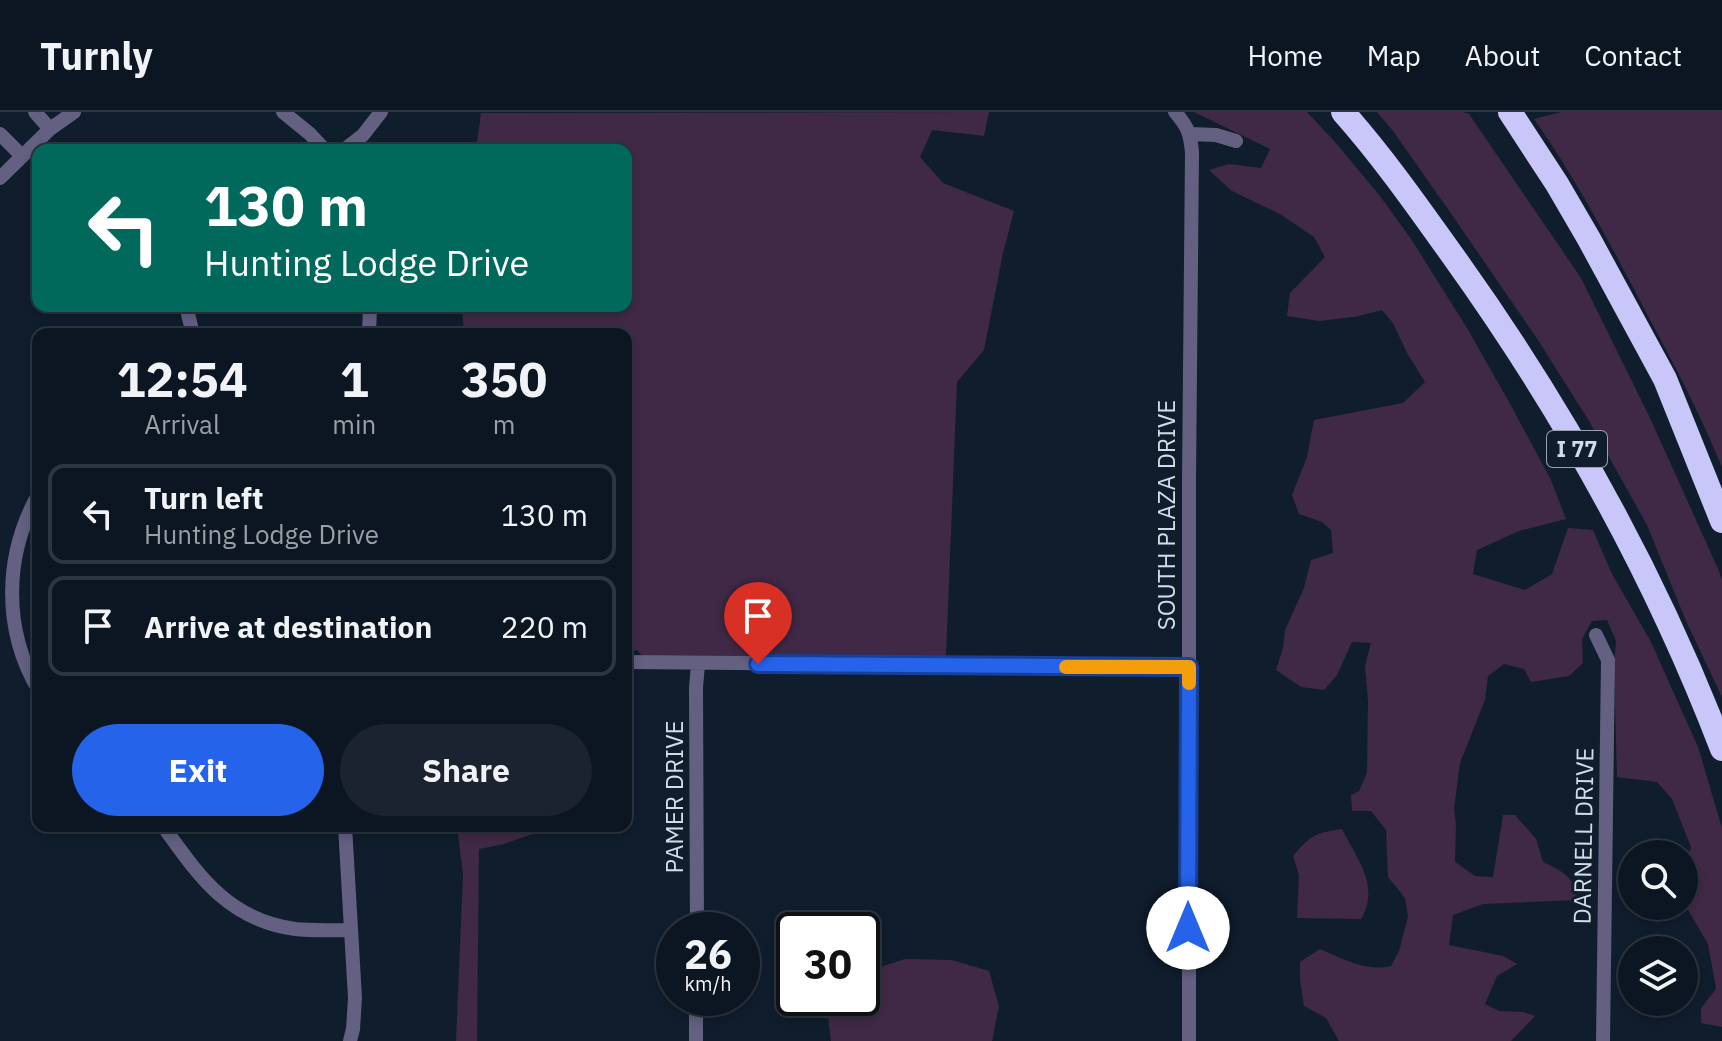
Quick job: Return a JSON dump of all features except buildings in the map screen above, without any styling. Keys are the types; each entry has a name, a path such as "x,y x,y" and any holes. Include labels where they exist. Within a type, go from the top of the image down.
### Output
{"highway":[{"path":"1510,112 1589,239 1665,379 1722,521"},
{"name":"I 77","path":"1344,114 1392,172 1477,289 1560,419 1618,521 1662,609 1722,749"}],"street":[{"path":"35,112 50,129"},
{"path":"34,144 74,112"},
{"path":"283,112 319,144"},
{"path":"352,144 381,112"},
{"path":"1175,112 1190,134 1216,135 1236,141"},
{"path":"0,134 22,156"},
{"name":"SOUTH PLAZA DRIVE","path":"1189,1041 1190,134"},
{"path":"0,178 32,146"},
{"path":"32,508 15,555 11,607 19,649 32,676"},
{"name":"DARNELL DRIVE","path":"1596,635 1608,660 1603,1041"},
{"path":"632,662 1189,667"},
{"name":"PAMER DRIVE","path":"697,912 698,664"},
{"path":"167,832 195,872 236,909 293,929 351,930"},
{"path":"345,832 355,1008 350,1041"},
{"path":"696,1016 696,1041"}],"shaded area":[{"path":"989,112 984,136 932,130 920,157 943,183 1014,211 984,350 957,382 946,656 644,658 637,650 632,651 632,328 464,328 462,312 632,312 632,144 477,144 481,113"},
{"path":"1194,112 1307,112 1380,196 1411,239 1467,328 1551,480 1566,519 1519,531 1477,550 1473,574 1525,590 1552,574 1568,528 1593,530 1612,574 1651,642 1698,747 1722,828 1722,1027 1701,1023 1701,1008 1716,989 1708,944 1694,920 1698,920 1698,840 1688,840 1672,799 1657,782 1617,777 1616,641 1607,620 1592,621 1582,639 1583,663 1569,676 1531,682 1524,669 1504,664 1488,676 1485,700 1460,763 1454,809 1455,862 1475,876 1493,877 1503,815 1515,815 1536,839 1543,862 1562,872 1574,886 1576,900 1483,904 1453,915 1449,945 1503,956 1517,964 1497,976 1485,1004 1499,1011 1535,1016 1511,1041 1339,1041 1326,1018 1304,1006 1300,962 1320,949 1364,966 1391,966 1399,951 1408,917 1405,898 1388,877 1386,830 1371,811 1352,811 1351,795 1359,791 1367,773 1365,666 1371,643 1352,642 1337,675 1324,690 1301,687 1276,670 1285,630 1304,588 1311,560 1333,553 1331,530 1322,522 1299,514 1292,495 1307,457 1314,420 1403,403 1425,382 1393,323 1382,310 1319,321 1287,316 1290,293 1325,257 1314,237 1280,214 1232,191 1209,170 1229,164 1261,168 1270,149"},
{"path":"1377,112 1469,114 1581,278 1651,420 1719,571 1722,580 1722,697 1686,621 1647,525 1589,421 1538,340"},
{"path":"1561,112 1722,112 1722,467 1686,389 1607,239 1534,119"},
{"path":"1342,829 1367,884 1366,907 1361,919 1297,918 1299,875 1293,856 1314,836"},
{"path":"458,832 538,832 479,849 477,1041 456,1041 463,875"},
{"path":"905,959 952,960 989,971 999,1007 992,1041 831,1041 828,1016 880,1016 880,967"}],"slow traffic":[{"path":"1066,667 1189,667 1189,683"}],"route":[{"path":"758,664 1189,667 1188,928"}]}
